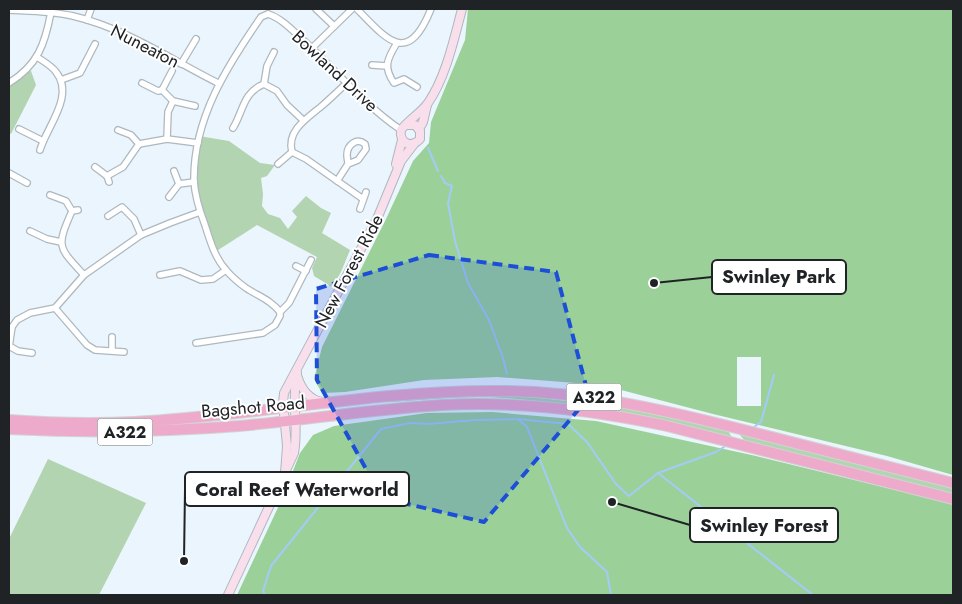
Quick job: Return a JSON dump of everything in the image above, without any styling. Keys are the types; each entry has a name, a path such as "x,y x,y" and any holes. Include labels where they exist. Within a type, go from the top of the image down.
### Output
{"highway":[{"name":"Bagshot Road","path":"296,414 326,403 409,395 500,391 569,395 623,402 698,418 953,483"},
{"name":"Bagshot Road","path":"9,420 109,423 441,405 500,404 556,408 636,419 706,435 953,499"},
{"name":"Bagshot Road","path":"9,429 82,432 168,431 284,413"}],"main road":[{"path":"428,103 401,130 402,140 406,144 414,144 420,137 419,129 456,35 462,9"},
{"path":"408,125 414,125 419,129"},
{"name":"New Forest Ride","path":"284,413 284,393 386,199 395,173 402,140"},
{"name":"New Forest Ride","path":"395,173 401,161 414,144"},
{"path":"297,370 300,383 307,394 312,399 326,403"},
{"name":"New Forest Ride","path":"228,595 294,453 297,440 294,388 297,370"},
{"path":"284,413 287,446 285,473"}],"street":[{"path":"87,20 91,9"},
{"path":"316,9 334,26"},
{"path":"312,48 352,9"},
{"path":"357,9 378,31 397,43 406,43 416,38 424,26 430,9"},
{"name":"Nuneaton","path":"9,10 51,12 87,20 138,41 218,84"},
{"path":"9,83 24,74 37,57 46,38 51,12"},
{"path":"268,12 260,18 233,57 218,84 198,143 194,182 200,212 212,248 226,270 245,288 271,302 280,312"},
{"name":"Bowland Drive","path":"268,12 312,48 374,109 401,130"},
{"path":"181,64 196,39"},
{"path":"397,43 389,55 387,66 389,75 394,83 404,78 417,87"},
{"path":"61,80 80,74 95,44"},
{"path":"264,84 267,66 274,52"},
{"path":"37,57 56,70 61,80 63,91 59,107 40,150"},
{"path":"372,65 387,66"},
{"path":"142,83 158,92 162,90 172,71"},
{"path":"347,83 324,105 303,120 291,140 290,146 292,152 306,159 362,199"},
{"path":"264,84 277,91 287,105 303,120"},
{"path":"234,128 248,96 264,84"},
{"path":"162,90 173,101 195,106"},
{"path":"167,139 168,112 173,101"},
{"path":"19,129 43,141"},
{"path":"118,130 131,135 139,144"},
{"path":"96,167 108,179 123,167 139,144 167,139 198,143"},
{"path":"278,164 292,152"},
{"path":"336,181 348,164"},
{"path":"174,171 179,184"},
{"path":"9,173 27,183"},
{"path":"169,197 179,184 194,182"},
{"path":"360,209 366,192"},
{"path":"50,195 66,201 75,211 62,232 60,242 63,253 84,275"},
{"path":"108,216 122,207 134,219 141,235"},
{"path":"32,353 18,351 9,347 11,326 17,320 30,313 55,308 84,275 141,235 200,212"},
{"path":"30,231 47,239 60,242"},
{"path":"196,343 263,333 275,325 280,312 289,304 311,260"},
{"path":"296,266 306,271"},
{"path":"160,275 180,271 201,280 213,279 226,270"},
{"path":"55,308 87,345 95,350 124,352"},
{"path":"112,338 112,350"}],"highlighted area":[{"path":"429,255 556,272 589,397 484,522 382,498 317,380 316,289"}],"green space":[{"path":"468,9 953,9 953,475 887,456 602,385 497,377 424,380 345,392 322,393 314,379 322,347 413,161 429,143 431,122 465,40","holes":["737,357 761,357 761,406 737,406"]},
{"path":"31,71 36,85 11,134 9,133 9,83"},
{"path":"199,136 229,141 260,163 275,165 267,176 261,178 262,206 268,214 280,218 288,229 297,217 292,211 306,196 331,213 322,233 350,250 341,272 332,287 314,276 312,268 317,257 257,225 215,252 194,182"},
{"path":"522,396 622,407 727,429 733,439 619,414 562,404 475,397 388,401 424,397"},
{"path":"492,412 596,421 756,456 953,504 953,595 237,595 282,499 300,453 313,435 334,426 427,413"},
{"path":"737,432 953,487 953,496 746,442"},
{"path":"48,459 146,503 99,595 9,595 9,539"}],"waterway":[{"path":"428,148 438,171"},
{"path":"441,176 445,183 452,186 448,203 455,241 468,283 489,320 507,374"},
{"path":"754,427 761,422 774,375"},
{"path":"265,595 263,591 271,566 381,429 410,423 428,424 518,419 568,424 587,442 616,484 629,496 658,473 813,595"},
{"path":"519,420 527,427 567,528 580,547 607,572 611,595"},
{"path":"658,473 716,452 724,447"}],"place":[{"name":"Swinley Park","path":"654,283"},
{"name":"Swinley Forest","path":"612,502"},
{"name":"Coral Reef Waterworld","path":"184,561"}]}
